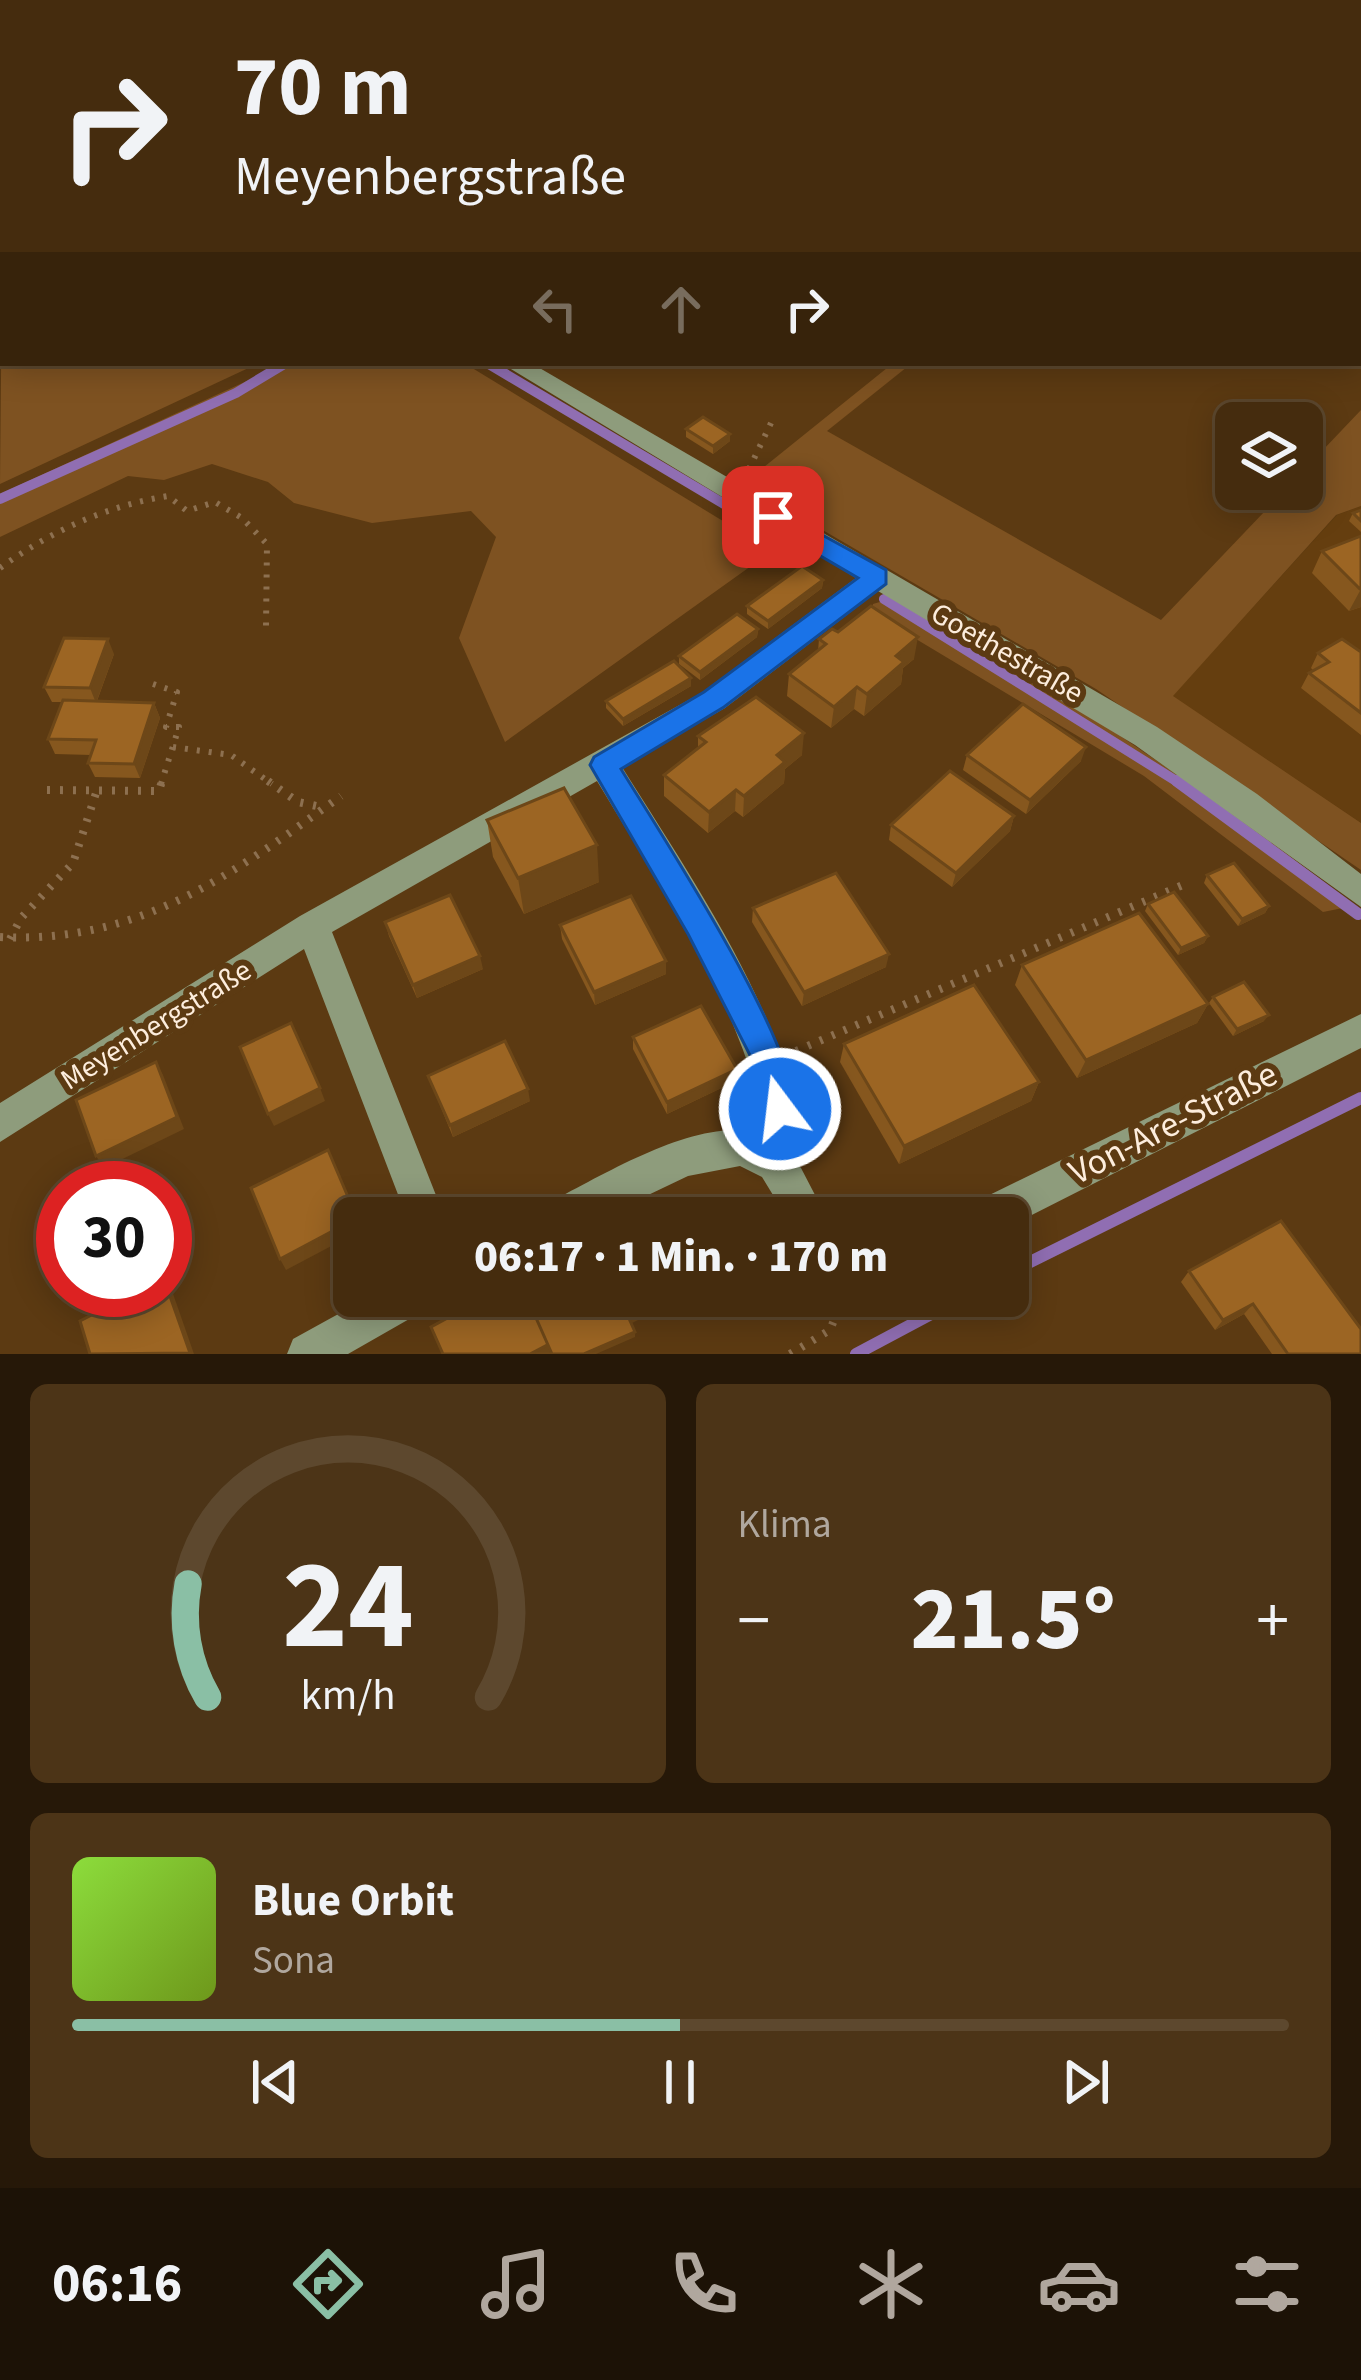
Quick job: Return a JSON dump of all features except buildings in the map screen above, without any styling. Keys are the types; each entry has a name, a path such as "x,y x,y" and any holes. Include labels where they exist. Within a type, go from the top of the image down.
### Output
{"street":[{"name":"Goethestraße","path":"518,366 1146,736 1246,803 1361,893"},
{"name":"Meyenbergstraße","path":"0,1124 312,926 714,700 877,577"},
{"path":"604,765 699,925 771,1063 780,1109 756,1150"},
{"path":"312,926 418,1197"},
{"name":"Von-Are-Straße","path":"1027,1197 1361,1030"},
{"path":"607,1197 724,1145 756,1150 776,1164 796,1197"},
{"path":"308,1354 374,1317"}],"path":[{"path":"737,494 770,423"},
{"path":"0,568 46,540 130,504 168,496 187,511 215,502 268,545 273,567 263,606 266,627"},
{"path":"47,790 159,791 179,727 166,727 177,692 153,684"},
{"path":"173,747 222,751 256,770 295,802 325,807"},
{"path":"10,939 22,918 73,862 98,790"},
{"path":"0,937 113,921 188,896 255,861 341,796"},
{"path":"771,1063 1185,884"},
{"path":"790,1354 830,1330 835,1317"}],"shaded area":[{"path":"1,366 253,366 0,484"},
{"path":"279,366 469,366 772,551 505,742 459,638 496,537 471,511 372,523 294,503 268,482 212,464 164,480 128,476 0,537 0,494"},
{"path":"884,366 908,366 827,431 1161,620 1266,510 1323,510 1323,450 1361,410 1361,506 1336,515 1173,696 1361,823 1361,870 1096,689 759,493 764,467"},
{"path":"1361,506 1361,823 1172,696 1337,515"},
{"path":"900,596 1181,778 1343,897 1343,908 1323,912 1144,776 871,612 873,604"}],"waterway":[{"path":"0,499 236,393 281,366"},
{"path":"492,366 793,545"},
{"path":"884,599 1181,784"},
{"path":"1177,781 1358,914"},
{"path":"1029,1263 1361,1098"},
{"path":"856,1354 926,1317"}],"route":[{"path":"773,517 877,577 714,700 604,765 699,925 771,1063 780,1109"}]}
